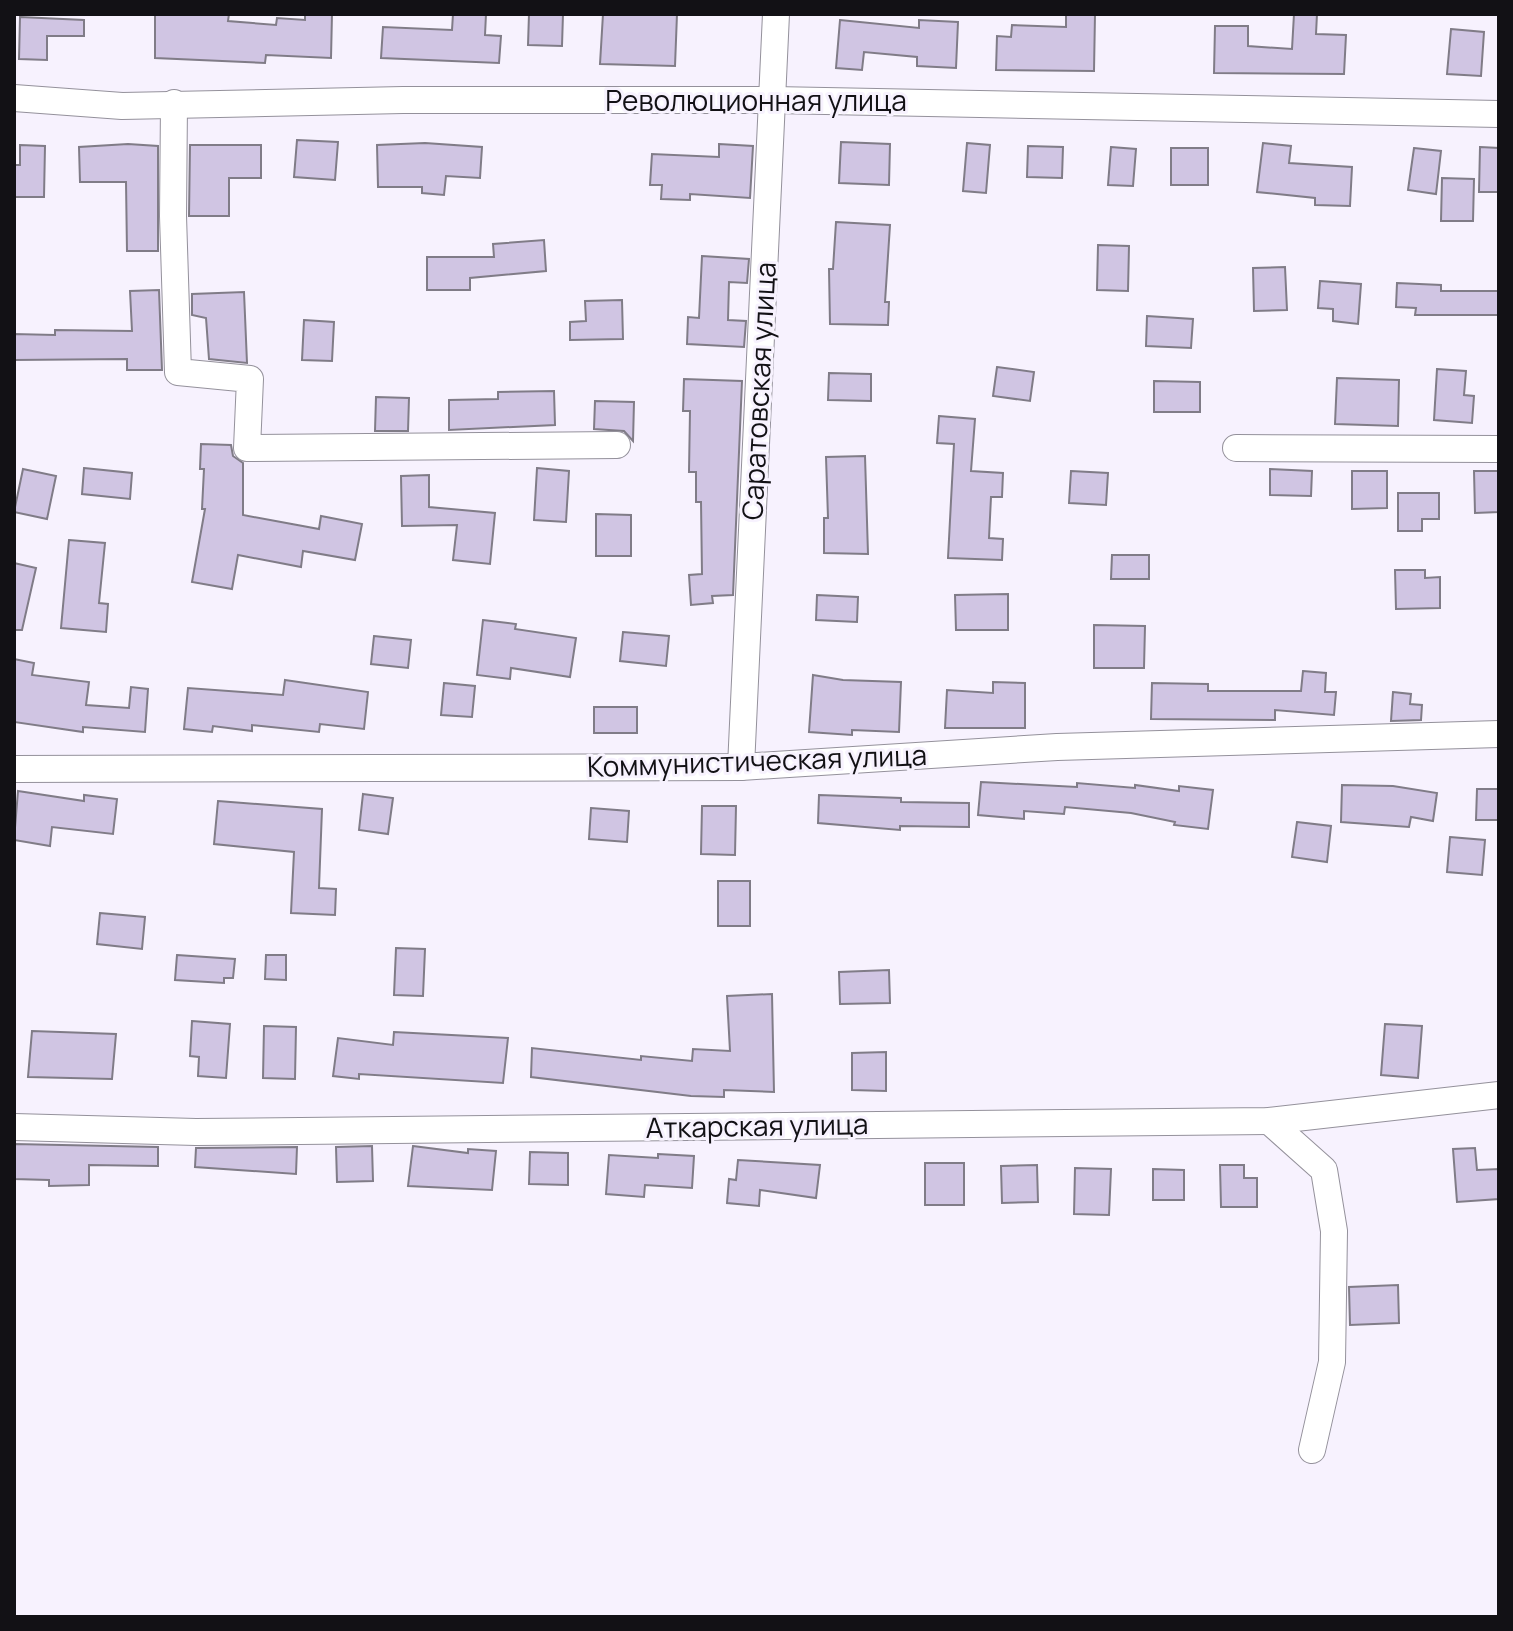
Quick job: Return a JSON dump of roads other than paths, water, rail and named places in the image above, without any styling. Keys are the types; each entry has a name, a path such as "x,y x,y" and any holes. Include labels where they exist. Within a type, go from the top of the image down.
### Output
{"street":[{"name":"Саратовская улица","path":"741,767 776,14"},
{"name":"Революционная улица","path":"14,98 122,106 174,103 774,100 1499,114"},
{"path":"174,103 173,216 178,372 250,379 247,448 617,445"},
{"path":"1236,448 1499,449"},
{"name":"Коммунистическая улица","path":"14,769 741,767 1057,747 1499,734"},
{"name":"Аткарская улица","path":"14,1127 196,1132 1269,1121 1499,1095"},
{"path":"1269,1121 1324,1170 1334,1231 1332,1362 1312,1450"}]}
